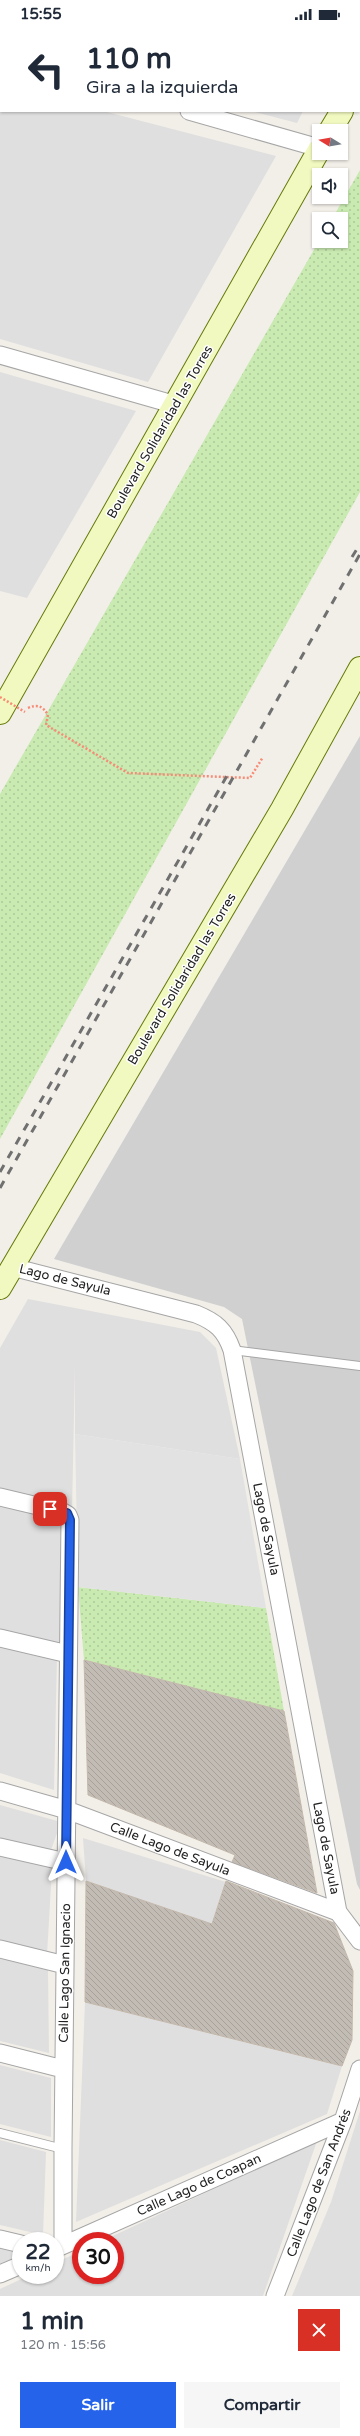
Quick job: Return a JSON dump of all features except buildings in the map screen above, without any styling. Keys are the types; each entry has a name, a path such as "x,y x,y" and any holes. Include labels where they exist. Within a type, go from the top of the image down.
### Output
{"main road":[{"path":"334,124 341,112"},
{"name":"Boulevard Solidaridad las Torres","path":"0,713 176,406 313,160"},
{"name":"Boulevard Solidaridad las Torres","path":"0,1288 282,809 360,668"}],"street":[{"path":"191,112 312,147"},
{"path":"0,355 176,406"},
{"name":"Lago de Sayula","path":"12,1267 196,1314 208,1319 223,1330 232,1350 338,1912 360,1942"},
{"name":"Calle Lago San Ignacio","path":"0,1497 63,1512 68,1514 70,1520 64,2069 59,2232"},
{"path":"0,1638 68,1654"},
{"name":"Calle Lago de Sayula","path":"0,1791 67,1810 338,1912"},
{"path":"0,1847 66,1862"},
{"path":"0,1949 65,1965"},
{"path":"0,2052 64,2069"},
{"name":"Calle Lago de San Andrés","path":"275,2296 343,2121 360,2069"},
{"name":"Calle Lago de Coapan","path":"64,2245 343,2121"},
{"path":"0,2239 12,2242"},
{"path":"0,2274 12,2269"}],"lane":[{"path":"232,1350 360,1366"},
{"path":"0,2133 62,2149"}],"path":[{"path":"0,697 25,712 32,706 42,707 48,715 46,725 128,773 250,778 263,757"}],"shaded area":[{"path":"0,112 107,112 276,156 148,382 0,339"},
{"path":"255,112 302,112 297,123"},
{"path":"0,372 136,411 27,598 0,591"},
{"path":"360,736 360,1890 357,1884 242,1319 224,1307 54,1259"},
{"path":"28,1299 200,1332 216,1348 240,1459 75,1434 75,1367 72,1511 0,1495 0,1348"},
{"path":"75,1434 240,1459 266,1608 78,1587"},
{"path":"0,1506 62,1518 63,1647 0,1631"},
{"path":"0,1644 57,1657 54,1790 0,1773"},
{"path":"0,1805 61,1822 50,1853 0,1842"},
{"path":"83,1838 226,1882 212,1924 86,1881"},
{"path":"0,1855 52,1868 47,1955 0,1944"},
{"path":"0,1958 48,1969 49,2053 0,2041"},
{"path":"85,2002 342,2066 327,2114 76,2222"},
{"path":"0,2065 51,2078 51,2137 0,2124"},
{"path":"360,2111 360,2296 292,2296 331,2202"},
{"path":"0,2140 46,2152 43,2232 30,2232 0,2225"},
{"path":"317,2141 263,2296 0,2296 0,2289 12,2283 64,2284 64,2259 72,2255 72,2284 124,2284 124,2232 121,2232"},
{"path":"0,2247 12,2249 11,2260 0,2265"}],"green space":[{"path":"360,170 360,492 0,1139 0,794 315,248 348,248 348,212 336,212 341,204 348,204 348,191"},
{"path":"78,1587 266,1608 284,1711 84,1660"}],"railway":[{"path":"352,557 360,544"},
{"path":"0,1188 360,554"},
{"path":"0,1172 228,774"}],"route":[{"path":"50,1509 67,1513 70,1520 66,1862"}]}
